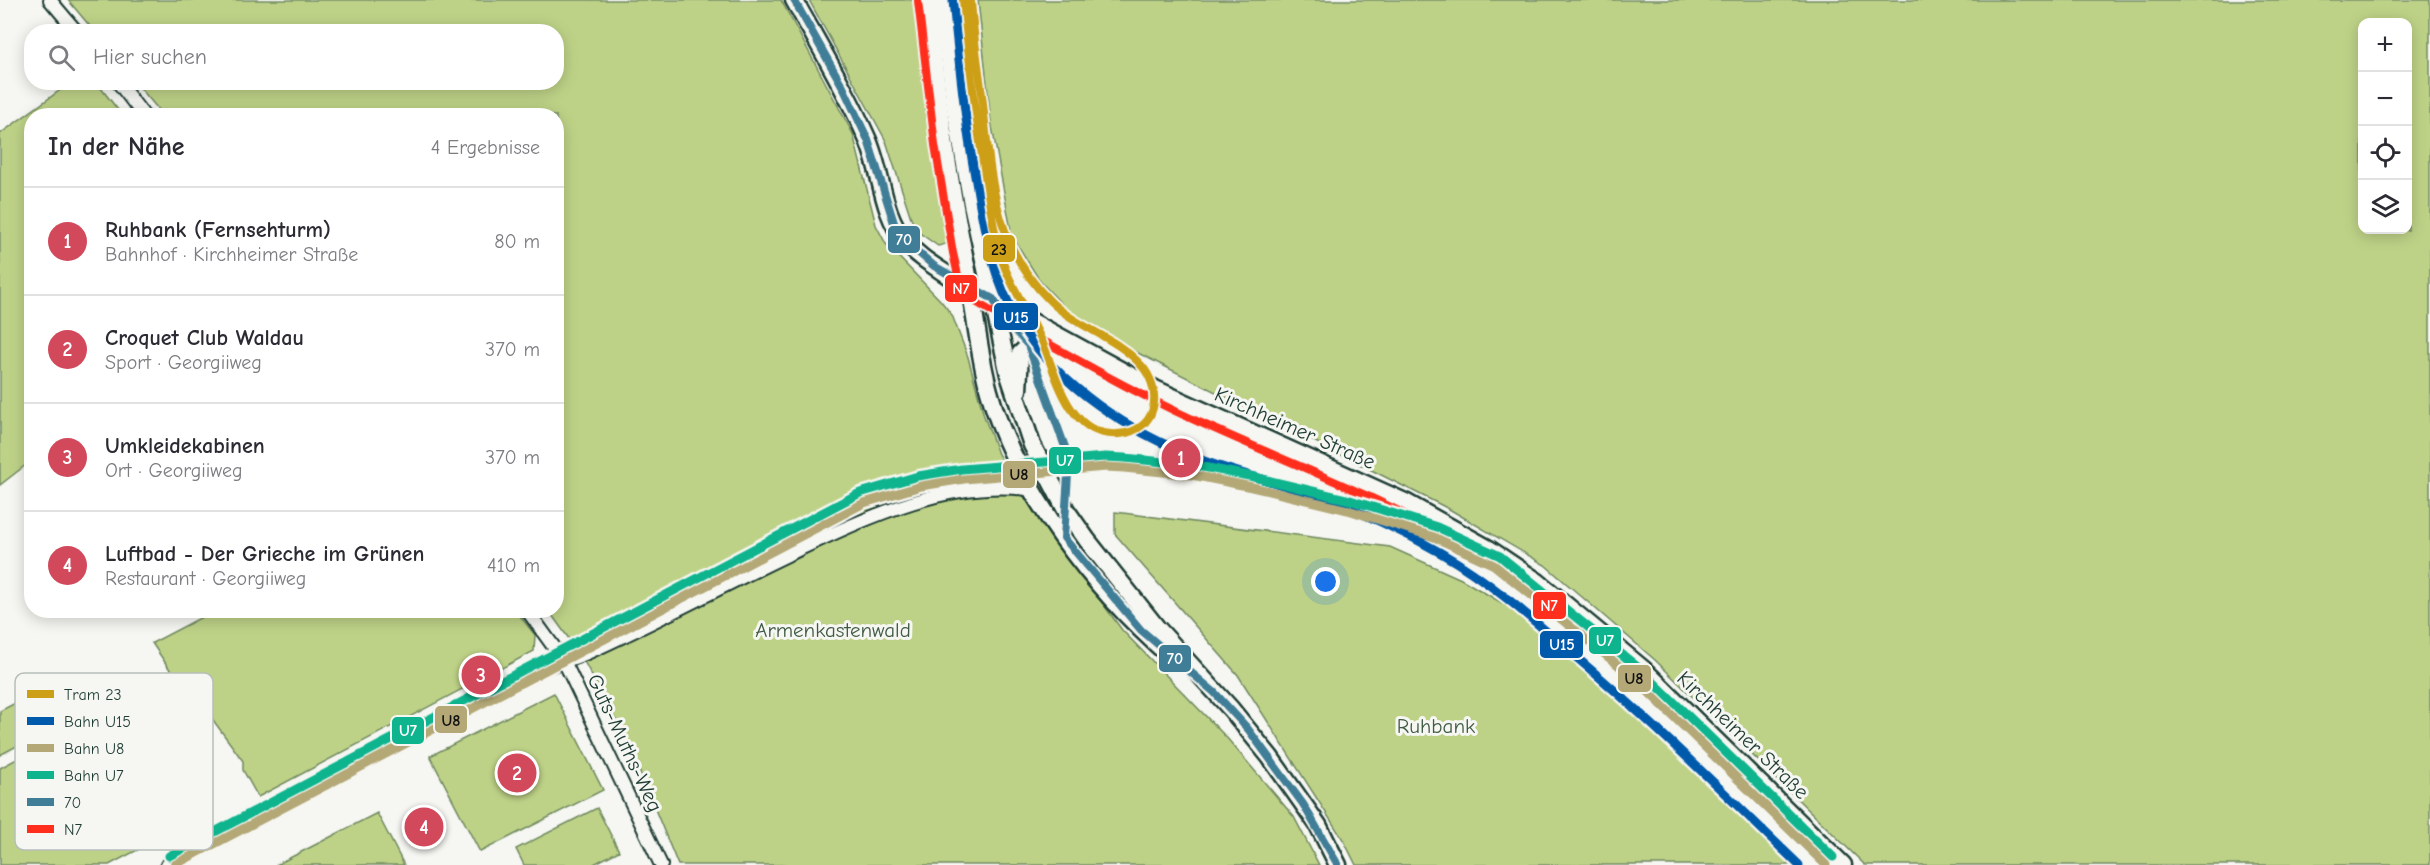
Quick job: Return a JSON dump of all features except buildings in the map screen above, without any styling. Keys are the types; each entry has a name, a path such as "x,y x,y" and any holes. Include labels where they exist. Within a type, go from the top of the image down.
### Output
{"main road":[{"name":"Kirchheimer Straße","path":"794,0 843,87 868,140 894,223 905,241 925,260 952,278 1057,336 1184,403 1405,502 1489,549 1573,609 1643,669 1843,865"},
{"path":"928,0 939,104 954,206 989,391 1008,444 1054,525 1101,587 1152,641 1231,709"},
{"path":"942,0 955,107 993,299 1016,400 1032,446 1066,510 1157,628 1231,709 1270,757 1318,825 1338,865"},
{"path":"1016,400 1020,375 1020,354 1036,339 1057,336"},
{"path":"1033,490 1066,510"}],"street":[{"path":"50,0 70,24"},
{"path":"124,90 138,108"},
{"path":"213,841 544,668 585,654 718,587 884,511 975,490 999,487 1033,490"},
{"name":"Guts-Muths-Weg","path":"533,618 564,661 661,865"},
{"path":"167,865 196,850"}],"green space":[{"name":"Armenkastenwald","path":"68,0 781,0 853,134 876,225 886,244 952,315 968,357 984,416 998,454 1035,511 1122,630 1226,737 1294,817 1319,865 678,865 626,739 580,654 554,618 564,618 564,108 157,108 142,90 564,90 564,24 88,24"},
{"path":"809,0 914,0 925,90 948,237 946,244 938,246 921,234 913,224 886,141"},
{"path":"978,0 2430,0 2430,865 1865,865 1655,660 1545,565 1449,509 1134,351 1073,316 1040,281 1012,236 991,121"},
{"path":"60,90 102,90 117,108 36,108"},
{"path":"24,117 24,466 0,485 0,134"},
{"name":"Ruhbank","path":"1115,512 1390,547 1461,579 1519,613 1625,692 1804,865 1356,865 1344,841 1238,675 1115,534"},
{"path":"200,618 522,618 535,635 534,651 258,797 243,770 243,761 213,720 213,673 172,673 152,643"},
{"path":"554,693 603,790 480,852 430,756"},
{"path":"15,703 15,747 0,755 0,711"},
{"path":"15,760 15,850 137,850 109,865 0,865 0,768"},
{"path":"597,808 619,851 592,865 524,865 516,849"},
{"path":"377,813 404,865 276,865"}],"tram line":[{"name":"23","path":"963,0 982,158 1002,260 1039,335 1062,392 1080,420 1092,429 1108,434 1126,433 1137,429 1146,422 1154,404 1152,384 1147,374 1131,355 1072,318 1050,301 1031,279 1005,231 992,179 971,0"}],"rail line":[{"name":"U15","path":"953,1 969,137 982,219 996,273 1020,324 1055,368 1099,405 1148,436 1210,463 1350,508 1441,553 1475,575 1508,599 1600,677 1799,865"},
{"name":"U7","path":"213,833 860,493 918,476 962,469 1105,457 1193,465 1350,500 1437,527 1500,556 1640,669 1833,857"},
{"name":"U8","path":"213,845 864,503 921,486 964,479 1106,467 1192,475 1348,510 1434,537 1494,565 1633,677 1826,865"},
{"name":"U7","path":"169,856 180,850"},
{"name":"U8","path":"174,865 203,850"}],"transit line":[{"name":"70","path":"794,0 843,87 868,140 894,223 905,241 934,266 993,299 1009,324 1028,345 1069,458 1064,538 1141,630 1214,692 1248,729 1303,804 1338,865"},
{"name":"N7","path":"918,1 935,145 962,293 1102,374 1194,420 1423,523 1504,573 1554,609 1650,690 1828,865"}],"place":[{"name":"Ruhbank (Fernsehturm)","path":"1181,458"},
{"name":"Umkleidekabinen","path":"481,675"},
{"name":"Croquet Club Waldau","path":"517,773"},
{"name":"Luftbad - Der Grieche im Grünen","path":"424,827"}]}
